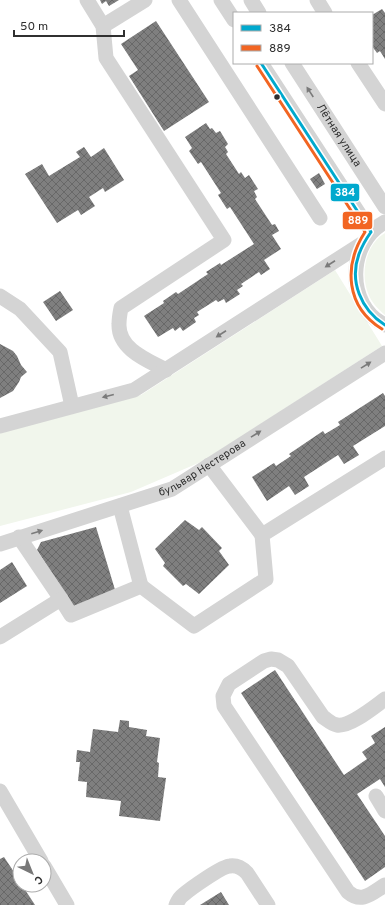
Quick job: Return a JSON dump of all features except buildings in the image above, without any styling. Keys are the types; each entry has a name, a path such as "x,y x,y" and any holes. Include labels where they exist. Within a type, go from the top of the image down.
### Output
{"street":[{"path":"86,0 103,26 106,58 224,240 121,308 119,325 124,343 143,359 166,370"},
{"path":"103,26 145,0"},
{"path":"179,0 320,218"},
{"path":"221,0 233,18"},
{"path":"251,0 258,12"},
{"path":"316,0 324,12"},
{"path":"263,64 367,238"},
{"name":"Лётная улица","path":"293,64 385,207"},
{"path":"359,64 385,104"},
{"path":"0,426 134,390 367,238 385,222"},
{"path":"367,238 356,260 355,278 359,296 368,311 385,325"},
{"path":"0,296 20,309 60,352 72,406"},
{"name":"бульвар Нестерова","path":"0,544 172,489 385,353"},
{"path":"262,535 385,458"},
{"path":"120,506 141,586 194,626 266,580 262,535 209,465"},
{"path":"20,537 71,615 141,586"},
{"path":"0,637 61,599"},
{"path":"385,699 346,724 338,725 330,723 323,717 288,666 278,660 264,661 229,684 223,696 224,706 348,892 357,897 363,897 385,885"},
{"path":"0,791 6,815 35,853"},
{"path":"376,796 385,811"},
{"path":"176,905 183,894 222,869 229,866 236,866 242,868 247,873 268,905"},
{"path":"52,880 66,905"}],"shaded area":[{"path":"385,233 385,315 377,308 368,293 365,268 366,260 373,244"},
{"path":"335,270 382,346 203,461 131,492 0,526 0,433 141,395"}],"transit line":[{"name":"384","path":"262,64 371,232 359,254 355,274 359,294 364,303 369,311 385,325"},
{"name":"889","path":"257,66 365,232 353,258 351,272 352,285 355,298 361,309 370,320 382,329"}]}
